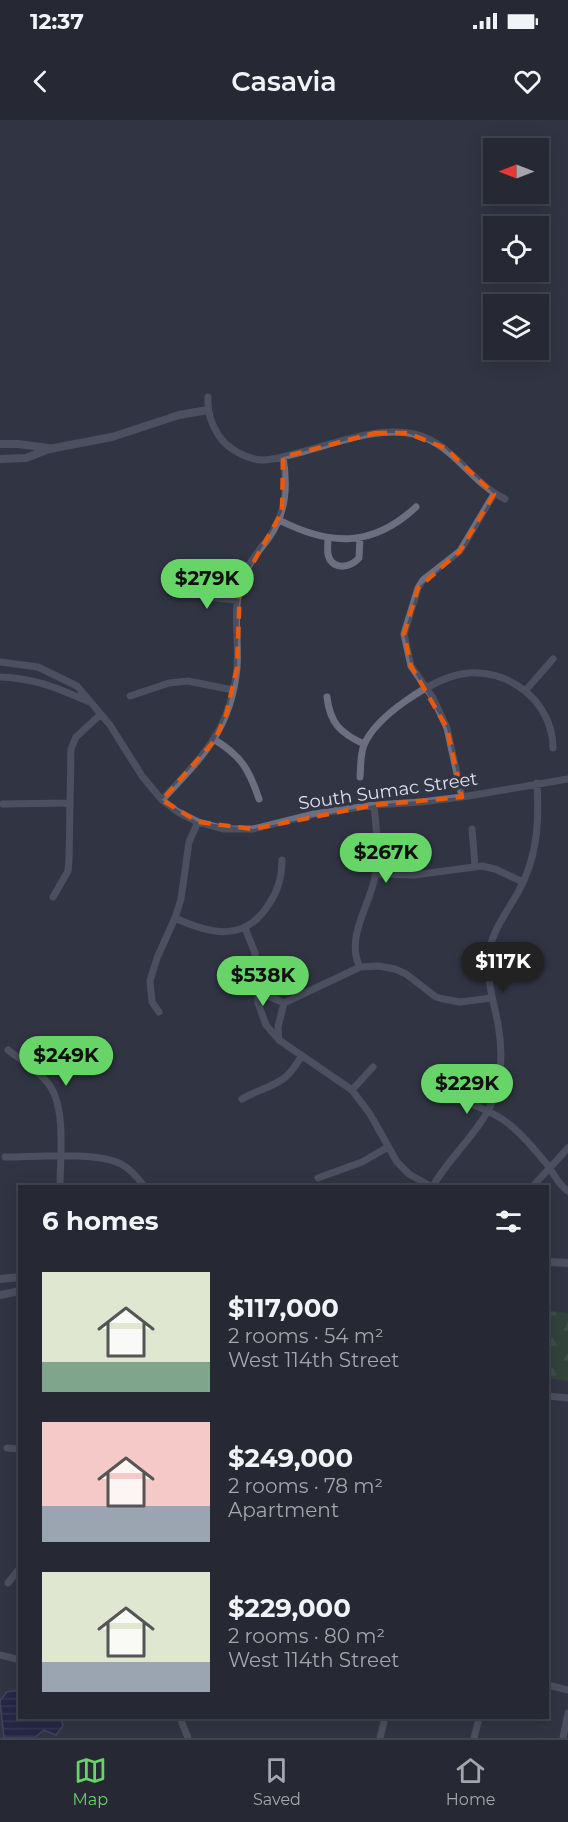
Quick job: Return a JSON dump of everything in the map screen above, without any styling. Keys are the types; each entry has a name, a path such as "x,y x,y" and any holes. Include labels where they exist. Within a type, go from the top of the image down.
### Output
{"street":[{"path":"208,397 208,410 216,431 231,448 254,459 283,457 375,433 407,433 431,440 445,448 479,483 505,500"},
{"path":"0,459 26,458 49,448 112,437 179,415 208,410"},
{"path":"0,444 49,448"},
{"path":"162,800 201,759 215,740 226,716 237,668 237,600 244,574 251,560 279,520 285,499 286,482 283,457"},
{"path":"462,797 447,728 440,709 411,666 405,632 413,598 423,580 466,543 494,494"},
{"path":"279,520 328,538 360,538 389,528 401,521 416,507"},
{"path":"328,538 328,555 331,561 342,567 348,566 358,558 360,538"},
{"path":"186,588 210,598 237,600"},
{"path":"526,690 553,659"},
{"name":"South Sumac Street","path":"0,662 38,667 77,686 110,725 142,776 162,800 178,812 198,822 224,829 253,829 314,814 374,805 462,797 568,779"},
{"path":"360,777 364,744 385,717 426,688 463,674 483,673 510,680 526,690 545,713 553,733 553,748"},
{"name":"South Sumac Street","path":"0,677 37,681 90,702"},
{"path":"130,696 169,683 188,681 233,690"},
{"path":"327,697 328,710 334,723 343,732 364,744"},
{"path":"53,897 68,871 71,749 76,736 100,715"},
{"path":"215,740 234,752 243,763 259,799"},
{"path":"432,1185 481,1122 495,1094 501,1061 488,957 491,943 523,882 533,854 538,827 537,783"},
{"path":"3,804 69,803"},
{"path":"360,967 355,952 357,936 376,874 374,805"},
{"path":"159,1012 153,1002 150,981 157,958 175,918 184,882 189,842 198,822"},
{"path":"472,829 475,866"},
{"path":"175,918 206,931 221,932 245,928 261,915 275,895 282,873 282,860"},
{"path":"376,874 414,875 475,866 495,868 523,882"},
{"path":"245,928 255,953 258,1003 266,1025 279,1040 352,1090 370,1114 404,1171 429,1185"},
{"path":"258,986 266,995 284,1002 360,967 379,966 395,969 420,983 436,997 443,999 460,1002 492,998"},
{"path":"279,1040 278,1027 284,1002"},
{"path":"8,1050 39,1073 54,1093 59,1112 60,1185"},
{"path":"242,1100 282,1080 302,1056"},
{"path":"352,1090 373,1067"},
{"path":"455,1098 487,1109 519,1131 550,1168 558,1183 568,1191"},
{"path":"318,1178 362,1162 388,1147"},
{"path":"534,1185 568,1148"},
{"path":"5,1157 101,1158 130,1170 143,1185"},
{"path":"549,1262 568,1263"},
{"path":"0,1279 18,1277"},
{"path":"0,1295 18,1291"},
{"path":"549,1396 568,1398"},
{"path":"7,1448 18,1449"},
{"path":"8,1583 18,1570"},
{"path":"0,1655 18,1660"},
{"path":"549,1685 568,1690"},
{"path":"563,1738 568,1713"},
{"path":"180,1719 188,1738"},
{"path":"380,1738 385,1719"},
{"path":"474,1738 479,1719"}],"highlighted area":[{"path":"375,433 407,433 445,448 494,494 460,551 418,588 404,634 411,666 447,728 462,797 374,805 253,829 198,822 162,800 215,740 226,715 237,668 240,586 282,512 283,457"}],"green space":[{"path":"549,1311 568,1313 568,1381 549,1378"}],"shaded area":[{"path":"18,1690 18,1719 61,1719 63,1726 56,1735 44,1730 34,1738 4,1738 0,1701 7,1692"}]}
